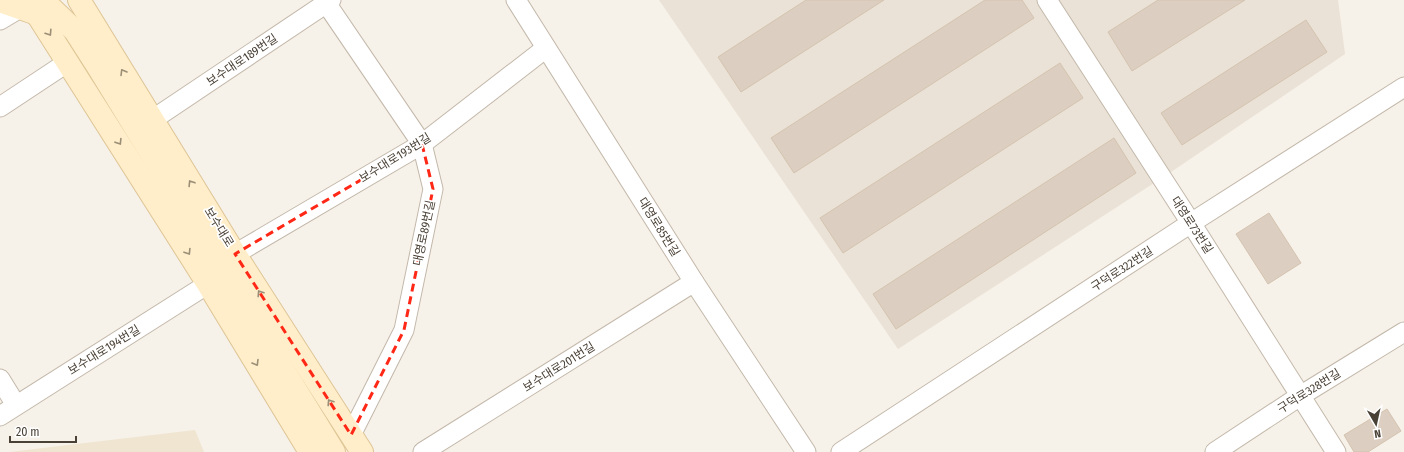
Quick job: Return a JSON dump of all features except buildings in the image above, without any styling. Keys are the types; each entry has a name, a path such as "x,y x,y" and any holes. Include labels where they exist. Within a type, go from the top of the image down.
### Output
{"main road":[{"name":"보수대로","path":"79,0 235,254 357,444"},
{"path":"25,5 46,3 75,31 334,452"},
{"path":"25,5 68,62 208,284 310,452"}],"street":[{"name":"대영로85번길","path":"516,0 694,282 806,452"},
{"name":"대영로73번길","path":"1047,0 1336,452"},
{"name":"보수대로189번길","path":"152,120 327,1"},
{"name":"대영로89번길","path":"327,1 422,144 433,189 404,330 357,444"},
{"path":"0,20 25,5"},
{"name":"보수대로193번길","path":"235,254 422,144 546,48"},
{"path":"0,107 68,62"},
{"name":"구덕로322번길","path":"841,452 1191,223 1404,87"},
{"name":"보수대로201번길","path":"423,452 694,282"},
{"name":"보수대로194번길","path":"0,416 208,284"},
{"name":"구덕로328번길","path":"1215,452 1300,396 1404,332"},
{"path":"0,379 16,405"}],"highlighted area":[{"path":"422,144 433,189 404,330 351,435 235,254"}],"shaded area":[{"path":"659,0 1338,0 1345,54 1174,170 898,349"},
{"path":"195,430 204,452 9,452"}]}
